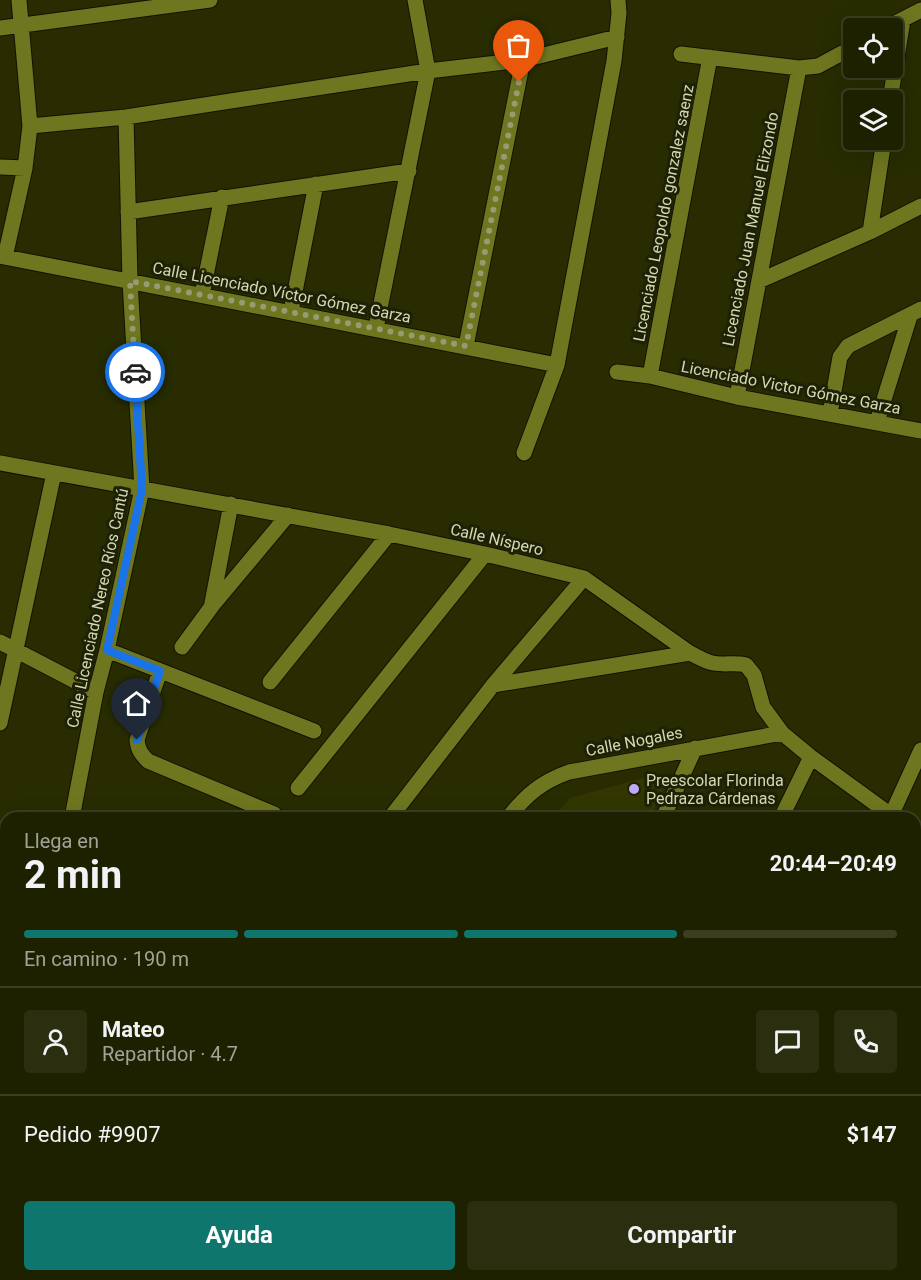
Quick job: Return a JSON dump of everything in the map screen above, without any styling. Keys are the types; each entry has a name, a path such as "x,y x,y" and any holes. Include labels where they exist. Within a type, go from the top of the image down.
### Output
{"street":[{"path":"3,256 25,168 30,126 23,25 19,0"},
{"path":"0,28 210,0"},
{"path":"376,328 428,71 415,0"},
{"path":"524,453 557,364 617,37 618,0"},
{"path":"903,20 921,10"},
{"path":"30,126 126,117 428,71 523,60 617,37"},
{"path":"681,54 799,68 818,66 842,53"},
{"name":"Licenciado Leopoldo gonzalez saenz","path":"650,376 710,57"},
{"path":"466,346 523,60"},
{"name":"Licenciado Juan Manuel Elizondo","path":"737,397 799,68"},
{"name":"Calle Licenciado Nereo Ríos Cantú","path":"73,812 96,692 142,489 130,281 126,117"},
{"path":"870,232 882,150"},
{"path":"0,167 25,168"},
{"path":"128,212 409,171"},
{"path":"291,312 316,184"},
{"path":"202,295 222,197"},
{"path":"759,281 870,232 921,206"},
{"name":"Calle Licenciado Víctor Gómez Garza","path":"3,256 557,364"},
{"path":"830,414 840,357 848,346 915,313"},
{"path":"877,422 915,313"},
{"name":"Licenciado Victor Gómez Garza","path":"617,372 650,376 737,397 921,431"},
{"name":"Calle Níspero","path":"0,463 388,534 584,578 690,653 709,662 734,662 746,665 754,675 763,707 782,733 885,812"},
{"path":"0,723 54,473"},
{"path":"212,606 231,504"},
{"path":"182,647 212,606 288,515"},
{"path":"270,682 388,534"},
{"path":"298,788 485,554"},
{"path":"395,812 493,685 584,578"},
{"path":"0,642 96,692"},
{"path":"107,650 314,731"},
{"path":"493,685 690,653"},
{"path":"160,671 137,740 142,755 148,761 264,812"},
{"name":"Calle Nogales","path":"513,812 524,798 554,777 569,772 782,733"},
{"path":"666,812 695,748"},
{"path":"894,812 921,750"},
{"path":"784,812 811,757"}],"shaded area":[{"name":"Preescolar Florinda Pedraza Cárdenas","path":"654,775 668,780 653,812 557,812 570,798"}],"way so far":[{"path":"135,372 130,281 466,346 519,82"}],"place":[{"name":"Preescolar Florinda Pedraza Cárdenas","path":"634,789"}],"route":[{"path":"135,372 142,489 107,650 160,671 137,740"}]}
